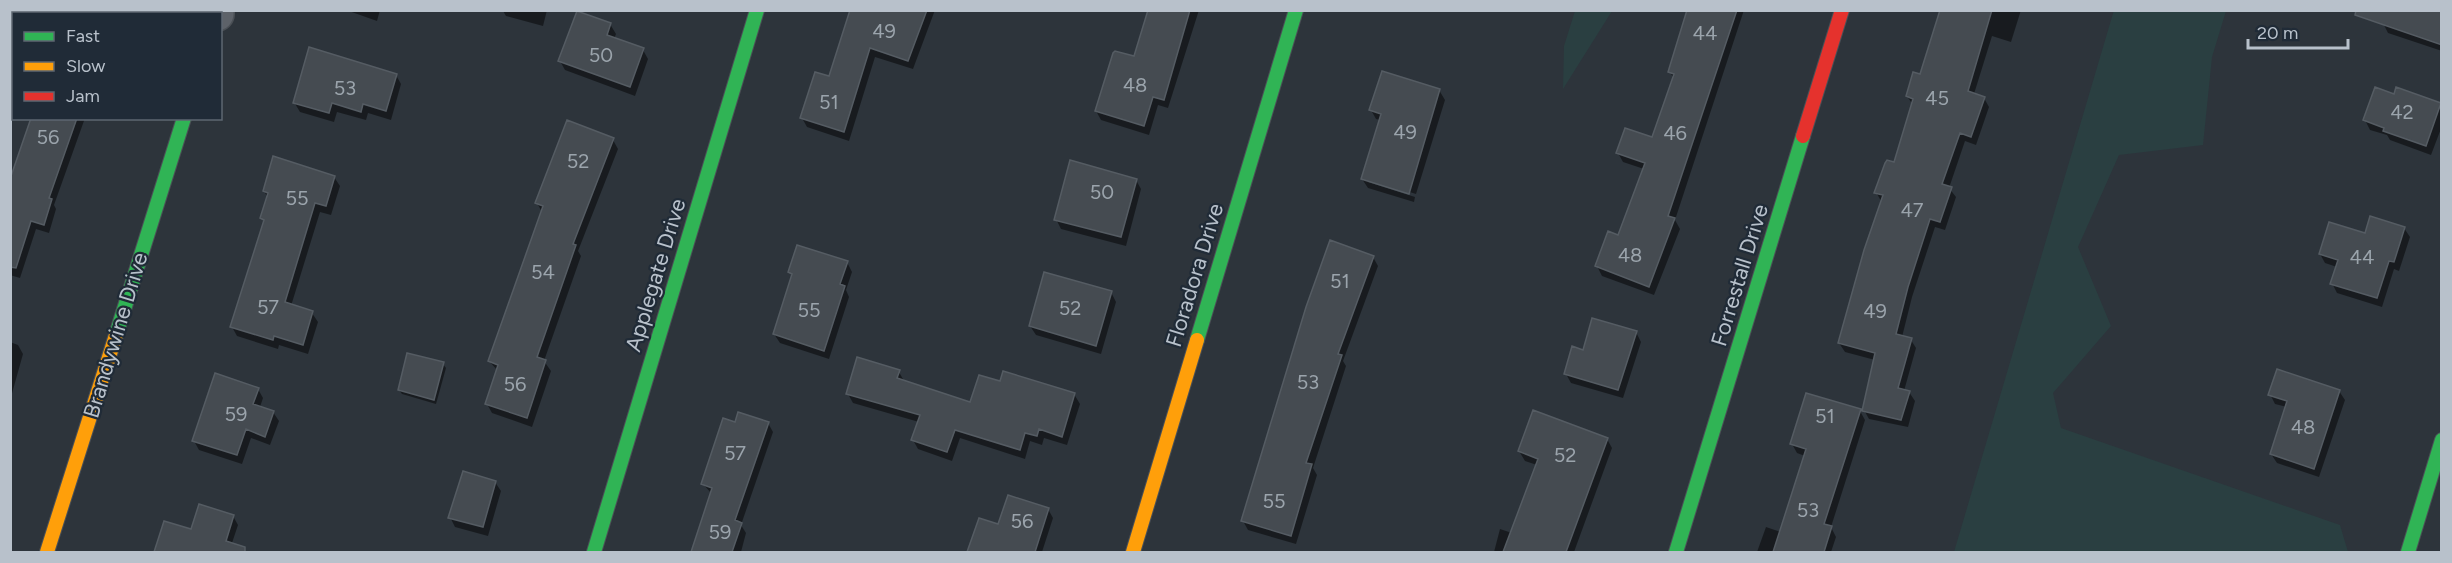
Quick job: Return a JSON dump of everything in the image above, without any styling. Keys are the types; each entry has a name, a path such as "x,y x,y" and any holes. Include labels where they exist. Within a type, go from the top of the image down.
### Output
{"street":[{"name":"Applegate Drive","path":"594,552 757,10"},
{"name":"Floradora Drive","path":"1133,552 1296,10"},
{"name":"Forrestall Drive","path":"1676,552 1842,10"},
{"name":"Brandywine Drive","path":"47,552 183,120"},
{"path":"2408,552 2442,440"}],"green space":[{"path":"2114,10 2226,11 2212,57 2203,145 2119,155 2078,247 2111,326 2053,393 2061,428 2340,525 2348,552 1954,552"},
{"path":"1575,11 1612,11 1563,89 1564,46"}],"building":[{"path":"850,10 927,10 908,61 870,48 844,132 800,118 815,72 829,76"},
{"path":"1148,10 1190,10 1164,100 1153,97 1144,126 1095,111 1113,53 1115,51 1134,56"},
{"path":"1687,10 1737,10 1668,216 1675,218 1649,287 1595,266 1608,231 1618,235 1645,163 1616,153 1625,128 1652,137 1674,74 1668,72"},
{"path":"1940,10 1992,10 1968,91 1985,97 1971,137 1960,133 1942,184 1952,187 1940,222 1930,219 1908,287 1896,334 1912,338 1898,388 1910,391 1901,420 1862,411 1875,353 1838,343 1864,250 1883,195 1874,193 1885,163 1887,160 1894,162 1913,99 1906,96 1913,72 1920,74"},
{"path":"2356,10 2442,10 2442,45 2355,15"},
{"path":"577,11 611,23 607,35 644,48 630,87 558,61"},
{"path":"309,47 397,74 386,111 363,104 361,112 332,103 329,113 293,103"},
{"path":"1382,71 1440,89 1409,194 1361,179 1381,114 1369,110"},
{"path":"2375,87 2394,94 2396,87 2441,103 2426,146 2383,131 2384,128 2363,120"},
{"path":"30,120 76,120 49,198 52,199 44,225 31,221 16,268 10,267 10,179"},
{"path":"567,120 614,138 573,244 576,245 537,357 546,360 527,418 485,404 498,365 488,361 543,206 535,203"},
{"path":"273,156 335,176 326,206 315,203 285,302 313,311 303,345 274,336 273,340 230,327 264,220 260,218 268,193 263,191"},
{"path":"1070,160 1137,179 1121,237 1054,220"},
{"path":"2370,216 2405,227 2394,262 2389,261 2377,298 2330,284 2338,260 2319,254 2329,222 2365,233"},
{"path":"1330,240 1374,256 1338,354 1342,355 1306,463 1312,464 1291,536 1241,521 1306,307"},
{"path":"797,245 848,261 840,284 845,286 824,351 773,334 792,274 788,272"},
{"path":"1044,272 1112,291 1096,346 1029,326"},
{"path":"1592,318 1637,331 1618,390 1564,374 1572,346 1583,350"},
{"path":"407,353 444,362 434,400 398,390"},
{"path":"857,357 900,370 897,378 970,402 979,375 1000,381 1003,371 1075,393 1062,437 1039,429 1037,436 1025,433 1020,450 955,430 947,452 911,440 920,415 846,394"},
{"path":"2277,369 2340,390 2314,469 2270,454 2287,401 2268,395"},
{"path":"215,373 259,388 253,404 274,411 265,437 246,429 237,455 192,441"},
{"path":"1806,393 1861,409 1824,524 1832,526 1824,552 1773,552 1806,449 1790,444"},
{"path":"1533,410 1608,438 1566,552 1503,552 1538,459 1518,451"},
{"path":"738,412 769,422 735,520 742,523 732,552 691,552 712,488 701,484 723,418 735,422"},
{"path":"463,471 496,481 483,527 448,518"},
{"path":"1008,495 1049,508 1035,552 967,552 979,518 998,524"},
{"path":"199,504 234,515 226,541 245,547 245,552 154,552 164,521 191,529"}],"traffic: fast":[{"path":"594,552 757,10"},
{"path":"1197,340 1296,10"},
{"path":"116,335 183,120"},
{"path":"1676,552 1803,136"},
{"path":"2408,552 2442,440"}],"traffic: slow":[{"path":"47,552 116,335"},
{"path":"1133,552 1197,340"}],"traffic: jam":[{"path":"1803,136 1842,10"}]}
